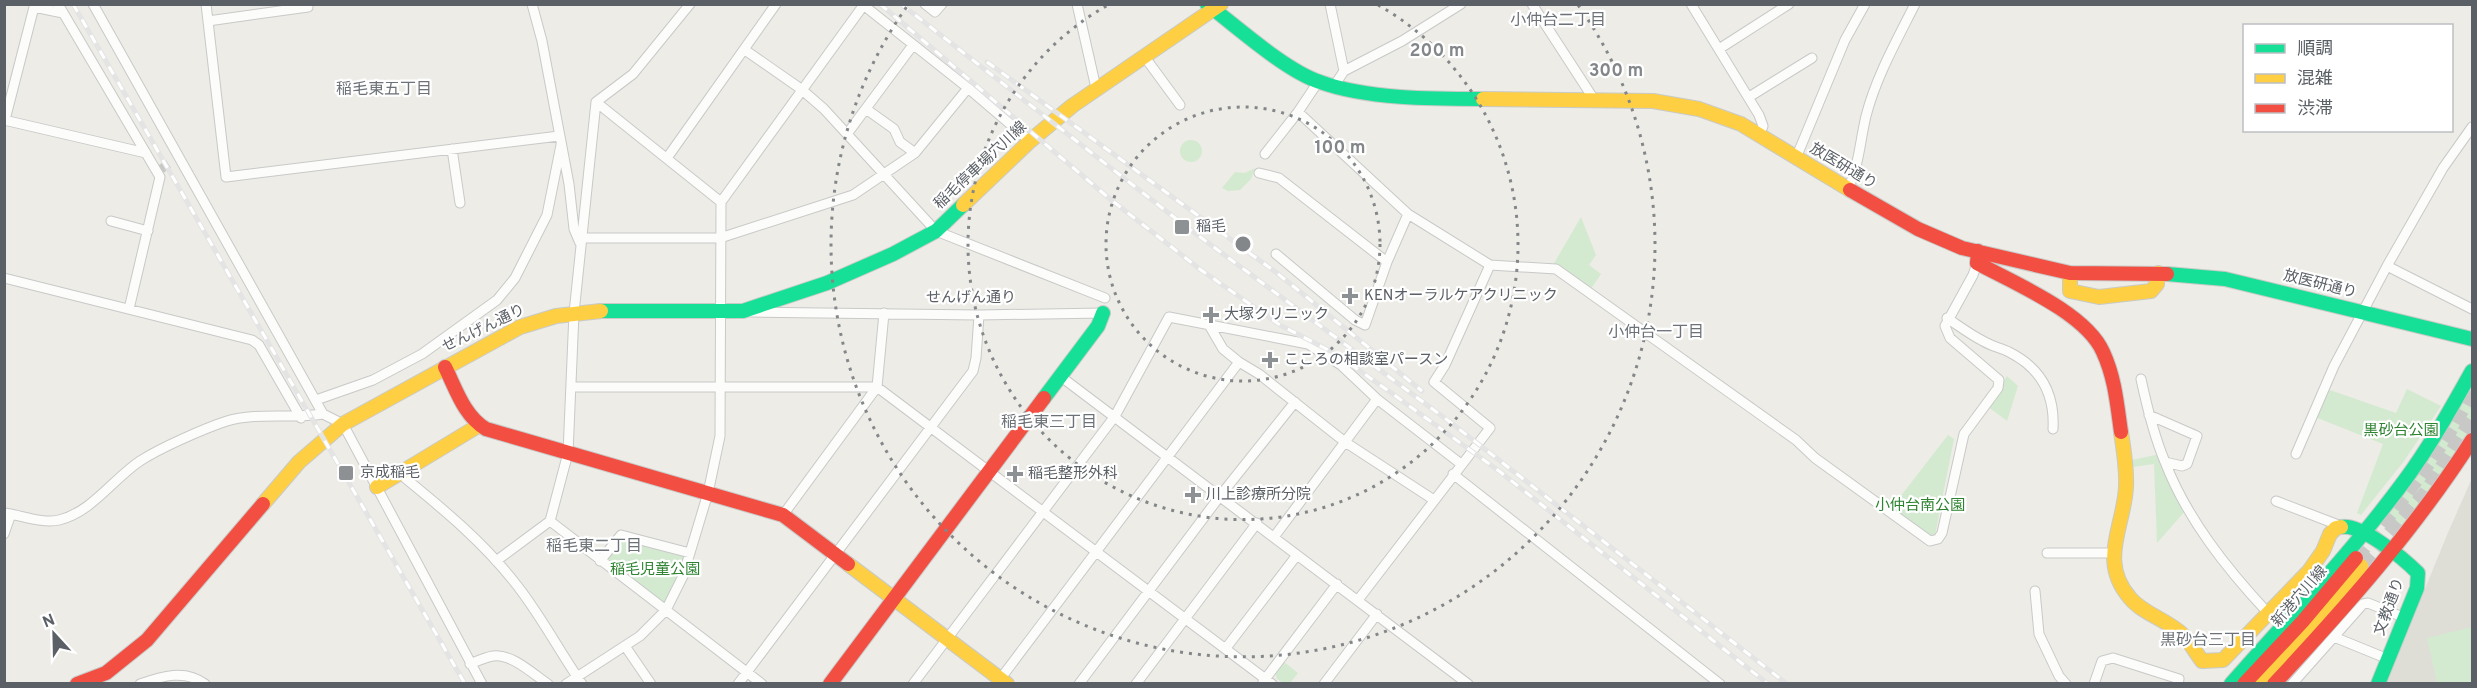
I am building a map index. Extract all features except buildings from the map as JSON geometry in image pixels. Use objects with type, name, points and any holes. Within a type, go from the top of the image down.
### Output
[{"type":"street","points":[[93,4],[176,160],[323,414]]},
{"type":"street","points":[[206,4],[226,177],[452,149],[560,140]]},
{"type":"street","points":[[208,21],[308,7],[308,4]]},
{"type":"street","points":[[532,4],[542,41],[569,184],[574,229],[580,241]]},
{"type":"street","points":[[496,561],[550,522],[568,453],[574,313],[596,102],[633,74],[690,4]]},
{"type":"street","points":[[667,158],[776,4]]},
{"type":"street","points":[[925,4],[935,12],[942,4]]},
{"type":"street","points":[[1077,4],[1096,88]]},
{"type":"street","points":[[1330,4],[1344,71]]},
{"type":"street","points":[[1334,86],[1344,71],[1402,41],[1461,4]]},
{"type":"street","points":[[1532,4],[1595,100]]},
{"type":"street","points":[[1691,4],[1762,121],[1760,134]]},
{"type":"street","points":[[1719,49],[1789,4]]},
{"type":"street","points":[[1796,158],[1845,40],[1865,4]]},
{"type":"street","points":[[1848,189],[1855,174],[1866,114],[1890,54],[1915,4]]},
{"type":"street","points":[[566,684],[580,680],[640,636],[666,610],[683,576],[708,493],[720,436],[721,202],[862,5],[968,88],[1030,141]]},
{"type":"street","name":"稲毛停車場穴川線","points":[[743,311],[827,283],[893,254],[936,231],[1030,141],[1096,88],[1214,6]]},
{"type":"street","name":"放医研通り","points":[[1214,6],[1279,59],[1318,82],[1354,91],[1439,99],[1653,101],[1721,116],[1760,134],[1796,158],[1918,229],[1978,257],[2070,273],[2158,273],[2225,279],[2472,339]]},
{"type":"street","points":[[129,309],[160,170],[146,153],[61,9],[34,7],[5,120],[146,153]]},
{"type":"street","points":[[847,134],[913,45]]},
{"type":"street","points":[[745,50],[801,89],[824,109],[936,231],[1105,298]]},
{"type":"street","points":[[1144,56],[1180,105]]},
{"type":"street","points":[[1749,97],[1812,58]]},
{"type":"street","points":[[1264,154],[1298,112],[1318,82]]},
{"type":"street","points":[[580,241],[720,238],[853,195],[915,153],[968,88]]},
{"type":"street","points":[[596,102],[721,202]]},
{"type":"street","points":[[866,109],[894,129],[900,142],[915,153]]},
{"type":"street","points":[[1298,112],[1408,214],[1490,265],[1556,269],[1720,385],[1834,472],[1930,541],[1938,539],[1942,533],[1964,434],[1998,388],[1999,380],[1950,338],[1945,326],[1947,318],[1973,275],[1978,257],[2071,314],[2102,349],[2114,381],[2127,477],[2116,525],[2115,573],[2120,585],[2131,600],[2182,634],[2202,661],[2223,660],[2309,571],[2323,551],[2330,534],[2341,526]]},
{"type":"street","points":[[2296,454],[2334,366],[2387,266],[2443,168],[2472,127]]},
{"type":"street","points":[[316,400],[373,380],[422,354],[497,300],[515,278],[547,215],[560,140]]},
{"type":"street","points":[[452,149],[460,203]]},
{"type":"street","points":[[1259,173],[1279,178],[1387,262]]},
{"type":"street","points":[[1276,254],[1355,320],[1365,325],[1387,262],[1408,214]]},
{"type":"street","points":[[111,221],[148,231]]},
{"type":"street","points":[[1358,600],[1490,428],[1434,382],[1445,365],[1490,265]]},
{"type":"street","points":[[2387,266],[2472,309]]},
{"type":"street","points":[[2070,273],[2070,291],[2078,295],[2096,297],[2151,291],[2157,284],[2158,273]]},
{"type":"street","points":[[4,278],[252,340],[259,345],[301,417]]},
{"type":"street","name":"せんげん通り","points":[[83,683],[124,662],[147,640],[299,462],[343,424],[520,327],[574,313],[743,311],[979,315],[1103,313]]},
{"type":"street","points":[[830,684],[1098,326],[1103,313]]},
{"type":"street","points":[[783,515],[877,387],[884,314]]},
{"type":"street","points":[[738,684],[973,371],[979,315]]},
{"type":"street","points":[[913,684],[1115,416],[1168,317],[1308,344],[1341,364],[1377,399],[1461,464]]},
{"type":"street","points":[[1947,318],[1984,342],[2010,352],[2030,365],[2046,387],[2054,410],[2053,429]]},
{"type":"street","points":[[1209,325],[1223,349],[1239,362],[1259,374],[1345,442],[1434,500]]},
{"type":"street","points":[[445,367],[478,426],[783,515],[894,597],[1001,682],[1096,551],[1239,362]]},
{"type":"street","points":[[2231,684],[2405,480],[2449,416],[2472,371]]},
{"type":"street","points":[[1060,376],[1468,684]]},
{"type":"street","points":[[2141,379],[2149,415],[2165,462],[2187,509],[2241,584],[2268,613]]},
{"type":"street","points":[[572,387],[877,387],[1226,648],[1266,682],[1336,584]]},
{"type":"street","points":[[1274,537],[1377,399]]},
{"type":"street","points":[[1079,684],[1220,496],[1295,402]]},
{"type":"street","points":[[4,534],[8,514],[45,520],[58,520],[74,514],[106,492],[138,462],[155,452],[228,421],[256,417],[301,417],[323,414],[343,424],[482,684]]},
{"type":"street","points":[[2149,415],[2197,436],[2187,464],[2182,466],[2165,462]]},
{"type":"street","points":[[377,487],[478,426]]},
{"type":"street","points":[[2274,684],[2393,551],[2440,489],[2472,440]]},
{"type":"street","points":[[400,474],[464,527],[496,561],[520,589],[580,680]]},
{"type":"street","points":[[1453,474],[1720,684]]},
{"type":"street","points":[[2276,501],[2341,526]]},
{"type":"street","points":[[550,522],[762,684]]},
{"type":"street","points":[[1136,684],[1257,523]]},
{"type":"street","name":"文教通り","points":[[2341,526],[2347,526],[2362,533],[2393,551],[2409,562],[2418,573],[2417,588],[2378,684]]},
{"type":"street","points":[[600,561],[621,535],[690,554]]},
{"type":"street","points":[[2047,553],[2114,553]]},
{"type":"street","points":[[1226,648],[1297,555]]},
{"type":"street","name":"新港穴川線","points":[[2244,684],[2359,561],[2313,625],[2260,684]]},
{"type":"street","points":[[2035,591],[2038,634],[2059,676],[2066,684]]},
{"type":"street","points":[[2292,684],[2363,604],[2368,603],[2405,618]]},
{"type":"street","points":[[1324,684],[1377,614]]},
{"type":"street","points":[[2334,637],[2388,659]]},
{"type":"street","points":[[625,646],[651,684]]},
{"type":"street","points":[[470,664],[492,656],[501,656],[510,659],[548,684]]},
{"type":"street","points":[[2094,684],[2102,661],[2113,658],[2179,679],[2178,684]]},
{"type":"street","points":[[140,684],[158,677],[178,674],[194,677],[205,684]]},
{"type":"shaded area","points":[[2472,478],[2472,683],[2386,684],[2447,535]]},
{"type":"green space","points":[[1191,140],[1199,143],[1202,151],[1199,159],[1191,162],[1183,159],[1180,151],[1183,143]]},
{"type":"green space","points":[[1255,168],[1251,179],[1240,190],[1228,191],[1222,188],[1235,172],[1245,173]]},
{"type":"green space","points":[[1581,217],[1596,255],[1589,265],[1601,274],[1590,290],[1553,265]]},
{"type":"green space","points":[[2007,376],[2018,386],[2007,421],[1987,406]]},
{"type":"green space","points":[[2472,385],[2472,430],[2453,463],[2400,531],[2379,519],[2460,407]]},
{"type":"green space","name":"黒砂台公園","points":[[2327,389],[2396,413],[2407,389],[2441,406],[2404,461],[2361,515],[2357,513],[2383,444],[2315,417]]},
{"type":"green space","name":"小仲台南公園","points":[[1948,435],[1954,439],[1935,535],[1927,537],[1890,510]]},
{"type":"green space","points":[[2160,454],[2186,510],[2157,543],[2154,464],[2133,467],[2132,460]]},
{"type":"green space","name":"稲毛児童公園","points":[[623,539],[683,554],[685,559],[668,600],[662,604],[609,564],[608,559]]},
{"type":"green space","points":[[2472,627],[2472,683],[2437,683],[2427,638]]},
{"type":"green space","points":[[1283,661],[1298,673],[1290,683],[1283,683],[1277,679],[1275,671]]},
{"type":"tunnel","points":[[161,169],[172,162]]},
{"type":"tunnel","points":[[2356,558],[2433,457],[2472,392]]},
{"type":"tunnel","points":[[2362,565],[2426,492],[2472,419]]},
{"type":"railway","points":[[73,4],[465,684]]},
{"type":"railway","points":[[880,4],[1110,199],[1201,270],[1280,325],[1336,354],[1499,471],[1768,684]]},
{"type":"railway","points":[[901,4],[1184,225],[1450,422],[1787,684]]},
{"type":"railway","points":[[987,62],[1277,273],[1422,391]]},
{"type":"traffic: fast","points":[[1207,4],[1277,59],[1320,82],[1338,88],[1379,95],[1483,99]]},
{"type":"traffic: fast","points":[[601,311],[743,311],[827,283],[893,254],[936,231],[963,205]]},
{"type":"traffic: fast","points":[[2167,274],[2225,279],[2472,339]]},
{"type":"traffic: fast","points":[[1044,398],[1098,326],[1103,313]]},
{"type":"traffic: fast","points":[[2231,684],[2385,507],[2423,453],[2472,371]]},
{"type":"traffic: fast","points":[[2341,527],[2349,527],[2370,536],[2393,551],[2418,573],[2417,588],[2378,684]]},
{"type":"traffic: slow","points":[[963,205],[1030,141],[1072,106],[1221,4]]},
{"type":"traffic: slow","points":[[1483,99],[1653,101],[1699,109],[1741,124],[1850,190]]},
{"type":"traffic: slow","points":[[2070,273],[2070,291],[2099,297],[2151,291],[2157,284],[2158,273]]},
{"type":"traffic: slow","points":[[263,504],[299,462],[343,424],[520,327],[556,316],[601,311]]},
{"type":"traffic: slow","points":[[377,487],[478,426]]},
{"type":"traffic: slow","points":[[2121,432],[2126,467],[2126,487],[2115,544],[2116,571],[2121,584],[2135,604],[2183,635],[2202,661],[2223,660],[2309,571],[2323,551],[2330,534],[2336,528],[2341,527]]},
{"type":"traffic: slow","points":[[848,564],[1007,684]]},
{"type":"traffic: slow","points":[[2260,684],[2313,625],[2361,566]]},
{"type":"traffic: jam","points":[[1850,190],[1918,229],[1962,248],[2070,273],[2167,274]]},
{"type":"traffic: jam","points":[[1978,251],[1977,263],[2048,300],[2081,324],[2094,338],[2103,352],[2110,372],[2121,432]]},
{"type":"traffic: jam","points":[[445,367],[466,409],[478,424],[486,429],[783,515],[848,564]]},
{"type":"traffic: jam","points":[[830,684],[1044,398]]},
{"type":"traffic: jam","points":[[2274,684],[2379,566],[2427,505],[2472,440]]},
{"type":"traffic: jam","points":[[77,684],[106,673],[147,640],[263,504]]},
{"type":"traffic: jam","points":[[2244,684],[2303,621],[2356,558]]},
{"type":"place","name":"稲毛","points":[[1182,227]]},
{"type":"place","name":"KENオーラルケアクリニック","points":[[1350,296]]},
{"type":"place","name":"大塚クリニック","points":[[1211,315]]},
{"type":"place","name":"こころの相談室パースン","points":[[1270,360]]},
{"type":"place","name":"京成稲毛","points":[[346,473]]},
{"type":"place","name":"稲毛整形外科","points":[[1015,474]]},
{"type":"place","name":"川上診療所分院","points":[[1193,495]]},
{"type":"district","name":"小仲台二丁目","points":[[1558,21]]},
{"type":"district","name":"稲毛東五丁目","points":[[384,90]]},
{"type":"district","name":"小仲台一丁目","points":[[1656,333]]},
{"type":"district","name":"稲毛東三丁目","points":[[1049,423]]},
{"type":"district","name":"稲毛東二丁目","points":[[594,547]]},
{"type":"district","name":"黒砂台三丁目","points":[[2208,641]]}]
